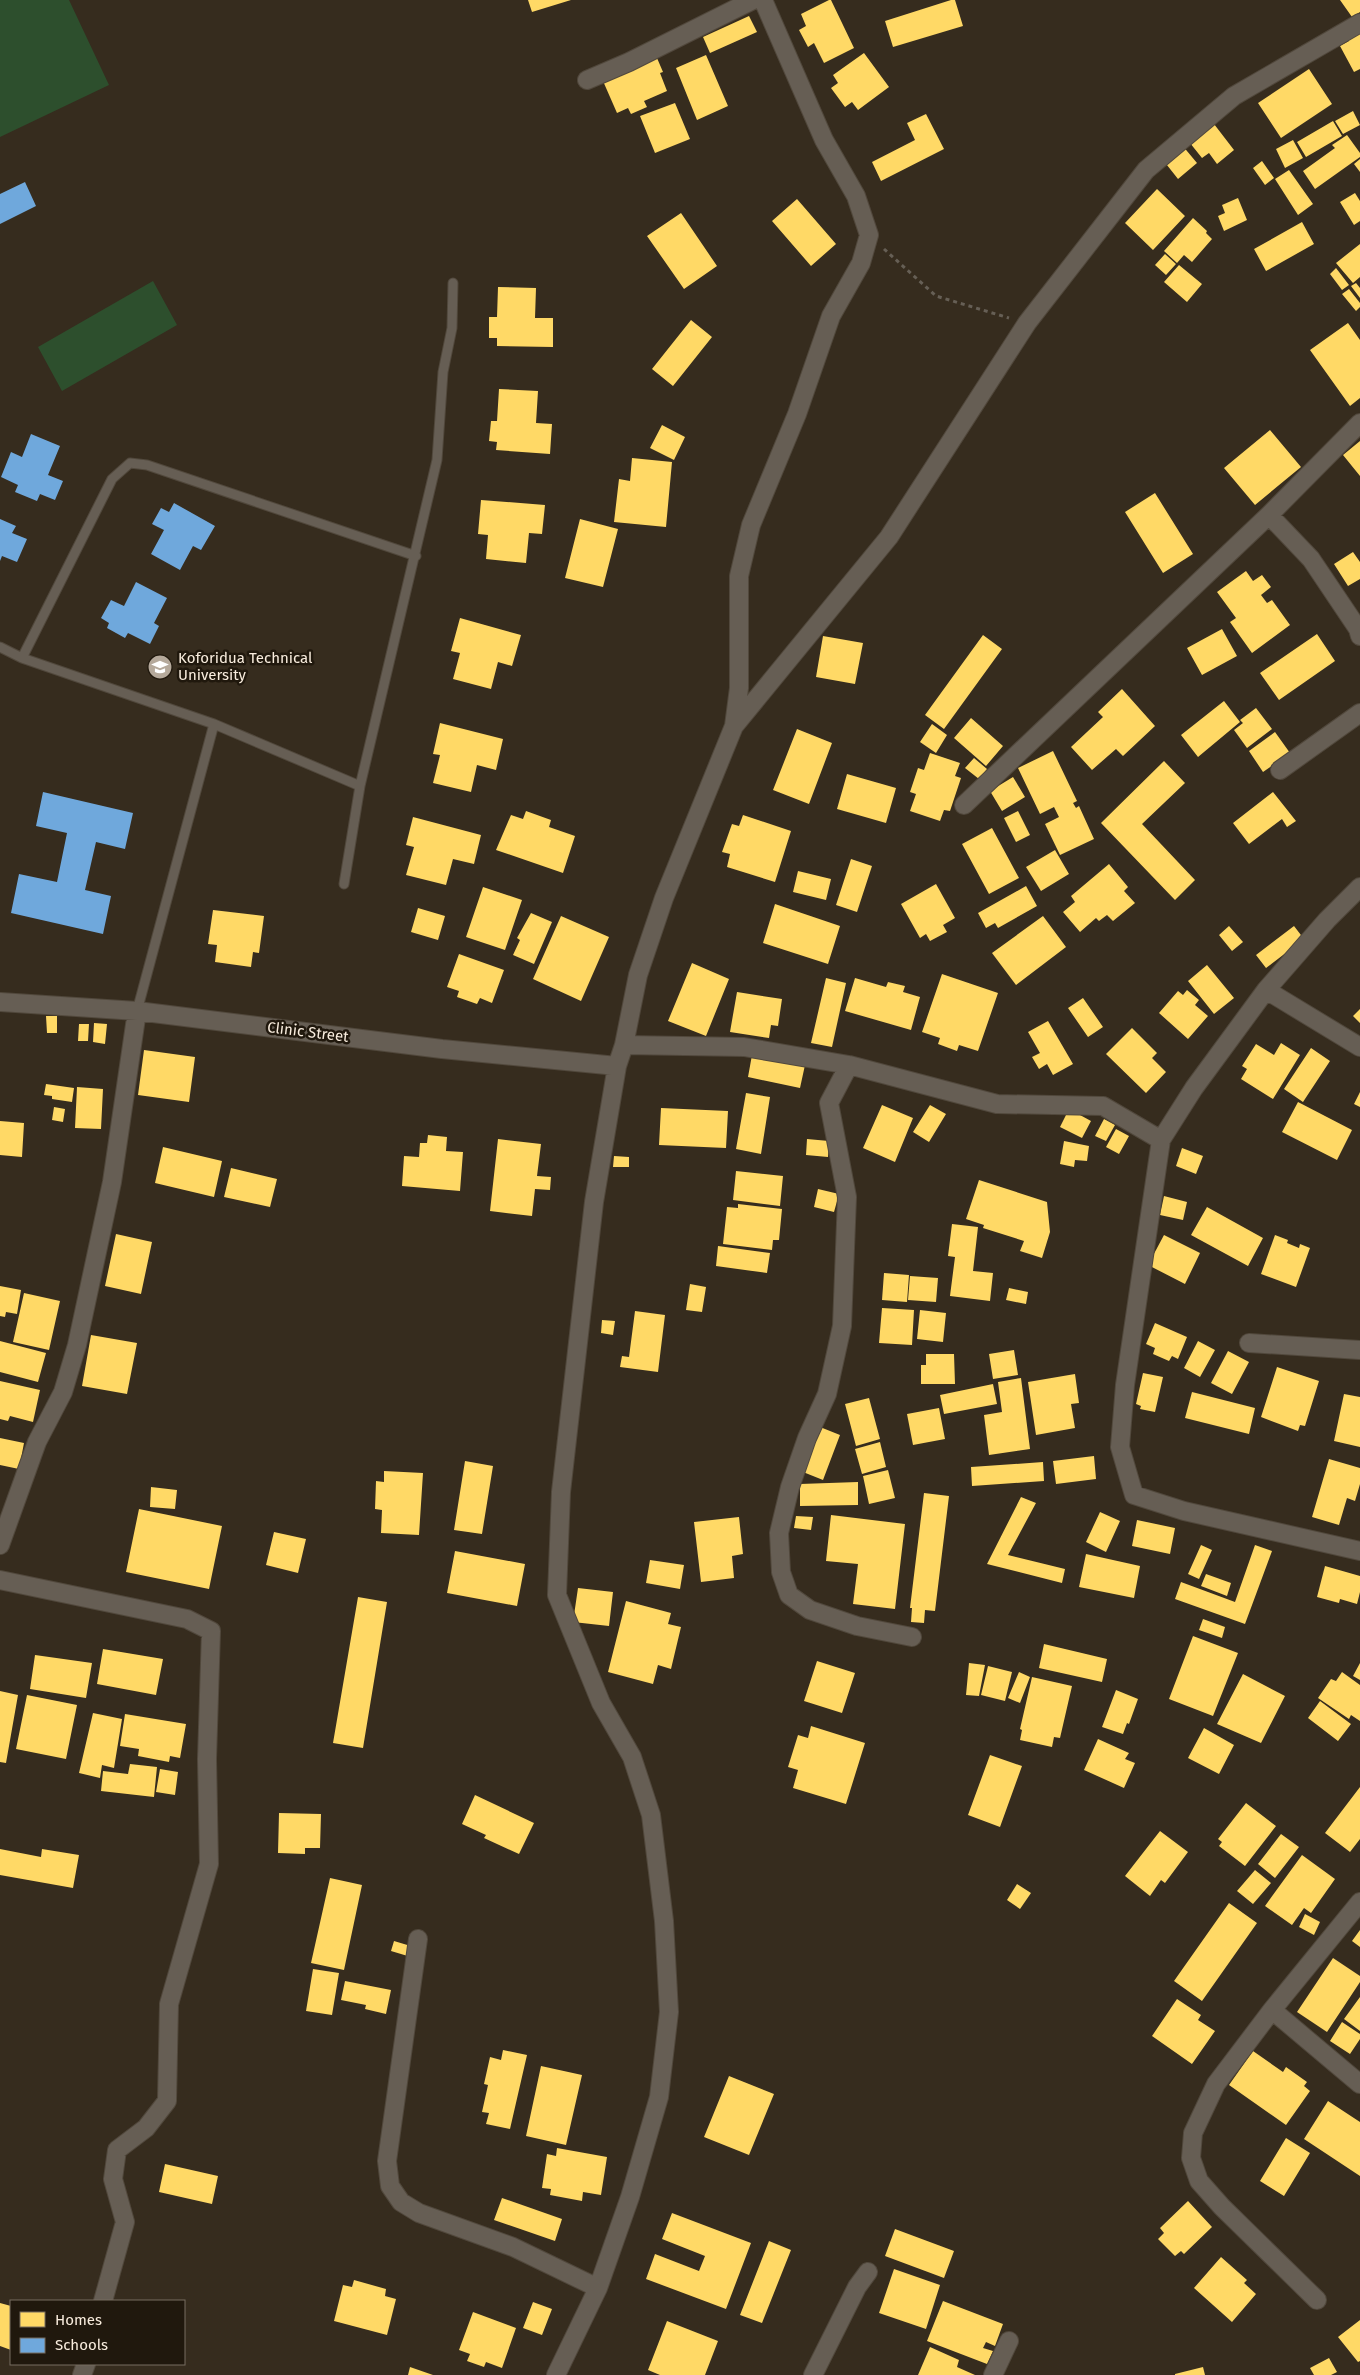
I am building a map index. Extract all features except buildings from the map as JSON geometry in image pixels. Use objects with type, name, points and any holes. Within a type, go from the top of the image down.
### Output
[{"type":"street","points":[[588,80],[646,54],[753,0]]},
{"type":"street","points":[[556,2375],[598,2288],[630,2197],[659,2097],[669,2012],[664,1921],[651,1815],[632,1757],[601,1702],[557,1595],[561,1492],[594,1202],[617,1066],[624,1045],[638,975],[664,898],[734,726],[739,688],[739,576],[751,525],[797,414],[831,316],[861,264],[869,235],[856,196],[824,140],[762,0]]},
{"type":"street","points":[[734,726],[890,536],[1027,323],[1146,170],[1234,96],[1360,24]]},
{"type":"street","points":[[964,804],[1269,516],[1360,423]]},
{"type":"street","points":[[1269,516],[1311,559],[1358,629],[1360,636]]},
{"type":"street","points":[[1280,770],[1360,713]]},
{"type":"street","points":[[1360,887],[1327,920],[1266,990],[1194,1088],[1162,1140],[1125,1385],[1120,1447],[1134,1495],[1184,1511],[1360,1551]]},
{"type":"street","points":[[1266,990],[1360,1047]]},
{"type":"street","name":"Clinic Street","points":[[0,1002],[137,1011],[442,1048],[617,1066]]},
{"type":"street","points":[[0,1545],[37,1442],[63,1392],[76,1346],[112,1182],[137,1011]]},
{"type":"street","points":[[624,1045],[744,1048],[849,1065],[997,1104],[1103,1106],[1162,1140]]},
{"type":"street","points":[[849,1065],[829,1103],[847,1196],[842,1326],[827,1394],[807,1438],[790,1487],[779,1533],[781,1572],[789,1595],[810,1610],[857,1626],[912,1637]]},
{"type":"street","points":[[1249,1343],[1360,1350]]},
{"type":"street","points":[[0,1580],[187,1620],[211,1631],[207,1759],[209,1864],[169,2004],[167,2101],[146,2128],[117,2150],[113,2179],[125,2222],[103,2300]]},
{"type":"street","points":[[1317,2300],[1199,2182],[1191,2158],[1193,2133],[1216,2084],[1272,2010],[1360,1902]]},
{"type":"street","points":[[418,1939],[387,2160],[390,2186],[401,2202],[419,2213],[513,2247],[598,2288]]},
{"type":"street","points":[[1272,2010],[1360,2084]]},
{"type":"street","points":[[813,2375],[857,2287],[868,2272]]},
{"type":"street","points":[[993,2375],[1009,2342]]},
{"type":"lane","points":[[344,884],[360,786],[416,556],[437,460],[443,372],[452,328],[453,283]]},
{"type":"lane","points":[[22,658],[112,480],[130,463],[147,465],[416,556]]},
{"type":"lane","points":[[0,647],[22,658],[214,724],[360,786]]},
{"type":"lane","points":[[137,1011],[214,724]]},
{"type":"path","points":[[869,235],[936,296],[1027,323]]},
{"type":"green space","points":[[0,0],[69,0],[109,85],[0,137]]},
{"type":"green space","points":[[153,281],[177,325],[62,391],[38,347]]},
{"type":"place","name":"Koforidua Technical University","points":[[160,667]]}]
